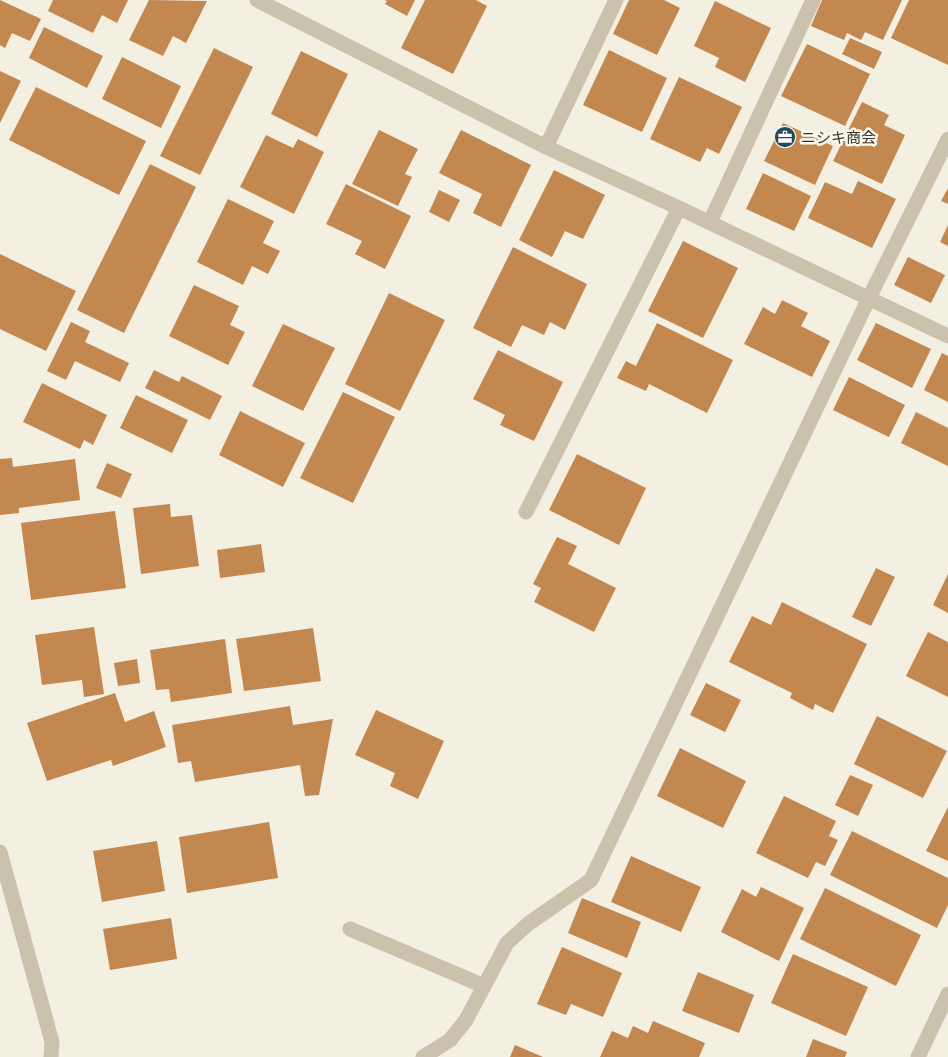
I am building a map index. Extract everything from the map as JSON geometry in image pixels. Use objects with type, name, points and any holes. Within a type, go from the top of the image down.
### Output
[{"type":"street","points":[[256,0],[546,148],[710,222],[948,336]]},
{"type":"street","points":[[546,148],[616,0]]},
{"type":"street","points":[[710,222],[813,0]]},
{"type":"street","points":[[423,1057],[450,1040],[466,1020],[507,943],[528,924],[591,880],[869,298],[948,139]]},
{"type":"street","points":[[526,512],[679,208]]},
{"type":"street","points":[[0,852],[52,1042],[51,1057]]},
{"type":"street","points":[[350,929],[484,986]]},
{"type":"street","points":[[918,1057],[948,994]]},
{"type":"building","points":[[0,0],[41,19],[30,41],[12,33],[5,48],[0,45]]},
{"type":"building","points":[[53,0],[128,0],[117,23],[102,15],[93,33],[48,11]]},
{"type":"building","points":[[149,0],[207,1],[186,43],[173,36],[163,56],[129,40]]},
{"type":"building","points":[[384,0],[415,0],[407,16],[385,4],[387,1]]},
{"type":"building","points":[[425,0],[476,0],[487,6],[453,74],[401,48]]},
{"type":"building","points":[[629,0],[664,0],[680,8],[657,55],[613,34]]},
{"type":"building","points":[[822,0],[902,0],[883,40],[865,32],[861,40],[847,33],[844,40],[811,26]]},
{"type":"building","points":[[909,0],[948,0],[948,65],[891,38]]},
{"type":"building","points":[[715,1],[771,28],[745,82],[715,67],[719,58],[694,46]]},
{"type":"building","points":[[44,27],[103,56],[87,88],[29,58]]},
{"type":"building","points":[[850,38],[882,52],[874,69],[842,54]]},
{"type":"building","points":[[807,44],[870,74],[845,126],[781,96]]},
{"type":"building","points":[[214,48],[253,67],[200,175],[160,156]]},
{"type":"building","points":[[609,50],[667,78],[642,132],[583,105]]},
{"type":"building","points":[[301,51],[348,74],[317,137],[271,114]]},
{"type":"building","points":[[122,57],[181,86],[161,128],[102,99]]},
{"type":"building","points":[[0,71],[21,81],[0,123]]},
{"type":"building","points":[[679,77],[742,107],[719,154],[707,148],[700,162],[650,139]]},
{"type":"building","points":[[36,87],[146,141],[119,195],[9,140]]},
{"type":"building","points":[[862,102],[889,115],[884,125],[905,135],[882,184],[833,161]]},
{"type":"building","points":[[783,123],[833,146],[815,185],[764,161]]},
{"type":"building","points":[[379,130],[418,149],[405,174],[412,177],[398,206],[352,184]]},
{"type":"building","points":[[461,130],[531,165],[501,227],[473,213],[482,194],[439,173]]},
{"type":"building","points":[[266,135],[293,148],[298,139],[324,152],[294,214],[240,187]]},
{"type":"building","points":[[150,164],[196,187],[124,333],[77,310]]},
{"type":"building","points":[[554,170],[605,195],[583,239],[565,231],[552,257],[519,240]]},
{"type":"building","points":[[763,173],[811,196],[794,231],[746,209]]},
{"type":"building","points":[[858,181],[896,199],[872,248],[808,218],[825,182],[852,194]]},
{"type":"building","points":[[346,184],[411,216],[385,269],[355,254],[362,241],[326,224]]},
{"type":"building","points":[[948,188],[948,204],[941,201]]},
{"type":"building","points":[[439,190],[460,200],[449,222],[429,212]]},
{"type":"building","points":[[228,199],[274,221],[263,243],[280,251],[268,274],[252,266],[243,285],[197,262]]},
{"type":"building","points":[[948,225],[948,246],[940,242]]},
{"type":"building","points":[[683,241],[738,268],[703,338],[648,311]]},
{"type":"building","points":[[513,247],[587,284],[565,330],[550,322],[544,335],[522,325],[511,347],[473,328]]},
{"type":"building","points":[[0,254],[76,291],[46,351],[0,329]]},
{"type":"building","points":[[908,257],[945,275],[931,303],[894,285]]},
{"type":"building","points":[[194,285],[239,306],[230,325],[245,332],[228,365],[169,336]]},
{"type":"building","points":[[389,293],[445,320],[400,411],[345,384]]},
{"type":"building","points":[[782,300],[808,313],[801,326],[830,341],[812,377],[744,344],[763,307],[775,314]]},
{"type":"building","points":[[71,322],[90,331],[85,342],[129,363],[120,382],[75,361],[66,380],[47,371]]},
{"type":"building","points":[[657,323],[733,360],[707,413],[649,384],[646,391],[617,378],[626,361],[636,366]]},
{"type":"building","points":[[876,323],[931,349],[912,388],[857,360]]},
{"type":"building","points":[[283,324],[335,348],[303,411],[252,386]]},
{"type":"building","points":[[498,350],[563,382],[534,441],[500,425],[505,415],[473,399]]},
{"type":"building","points":[[942,353],[948,356],[948,402],[924,390]]},
{"type":"building","points":[[154,370],[179,382],[182,376],[222,396],[210,420],[145,388]]},
{"type":"building","points":[[849,377],[905,405],[889,437],[833,410]]},
{"type":"building","points":[[42,383],[107,415],[93,445],[84,440],[80,449],[23,422]]},
{"type":"building","points":[[343,392],[395,417],[353,503],[300,478]]},
{"type":"building","points":[[136,395],[188,420],[172,453],[120,428]]},
{"type":"building","points":[[240,411],[305,443],[283,487],[219,455]]},
{"type":"building","points":[[916,412],[948,428],[948,466],[901,443]]},
{"type":"building","points":[[577,454],[646,488],[619,545],[549,510]]},
{"type":"building","points":[[12,458],[13,467],[75,459],[80,500],[19,508],[19,513],[0,515],[0,459]]},
{"type":"building","points":[[107,463],[132,474],[121,498],[96,488]]},
{"type":"building","points":[[170,504],[171,517],[192,515],[199,566],[141,574],[133,508]]},
{"type":"building","points":[[115,511],[126,588],[31,600],[21,523]]},
{"type":"building","points":[[557,537],[577,546],[568,564],[616,588],[594,632],[534,602],[541,588],[533,584]]},
{"type":"building","points":[[261,544],[265,572],[220,578],[217,550]]},
{"type":"building","points":[[876,568],[895,577],[871,626],[852,617]]},
{"type":"building","points":[[948,574],[948,613],[933,605]]},
{"type":"building","points":[[782,602],[867,644],[833,713],[815,704],[813,710],[790,698],[792,693],[729,662],[752,616],[771,625]]},
{"type":"building","points":[[94,627],[104,694],[84,697],[82,680],[42,685],[35,635]]},
{"type":"building","points":[[313,628],[321,681],[244,691],[236,639]]},
{"type":"building","points":[[928,632],[948,642],[948,697],[906,676]]},
{"type":"building","points":[[225,639],[232,693],[171,702],[169,689],[156,690],[150,650]]},
{"type":"building","points":[[137,659],[140,683],[118,686],[114,663]]},
{"type":"building","points":[[706,683],[741,700],[725,732],[690,715]]},
{"type":"building","points":[[115,693],[125,722],[154,711],[166,747],[113,766],[111,760],[47,781],[27,723]]},
{"type":"building","points":[[290,706],[293,725],[333,719],[319,795],[305,796],[300,765],[195,782],[191,761],[178,763],[172,725]]},
{"type":"building","points":[[376,710],[444,741],[418,799],[390,786],[395,773],[355,755]]},
{"type":"building","points":[[877,716],[947,751],[923,798],[854,764]]},
{"type":"building","points":[[680,748],[746,781],[723,828],[657,796]]},
{"type":"building","points":[[850,775],[873,785],[858,816],[835,805]]},
{"type":"building","points":[[784,796],[836,821],[829,836],[838,840],[825,866],[816,862],[808,878],[756,853]]},
{"type":"building","points":[[948,807],[948,861],[926,851]]},
{"type":"building","points":[[269,822],[278,878],[187,893],[179,837]]},
{"type":"building","points":[[852,831],[948,878],[948,905],[937,928],[830,875]]},
{"type":"building","points":[[157,841],[165,891],[102,902],[93,851]]},
{"type":"building","points":[[631,856],[701,887],[681,932],[611,902]]},
{"type":"building","points":[[761,887],[804,908],[779,961],[721,932],[742,889],[756,897]]},
{"type":"building","points":[[825,888],[921,935],[896,986],[800,939]]},
{"type":"building","points":[[582,898],[641,922],[627,958],[568,933]]},
{"type":"building","points":[[171,918],[177,959],[110,970],[103,929]]},
{"type":"building","points":[[562,947],[622,973],[603,1017],[571,1004],[566,1015],[537,1004]]},
{"type":"building","points":[[793,954],[868,987],[846,1036],[771,1003]]},
{"type":"building","points":[[698,972],[754,995],[739,1033],[682,1011]]},
{"type":"building","points":[[653,1021],[705,1043],[699,1057],[600,1057],[612,1031],[628,1038],[633,1026],[648,1033]]},
{"type":"building","points":[[813,1039],[847,1052],[845,1057],[806,1057]]},
{"type":"building","points":[[515,1045],[543,1057],[510,1057]]},
{"type":"place","name":"ニシキ商会","points":[[785,137]]}]
